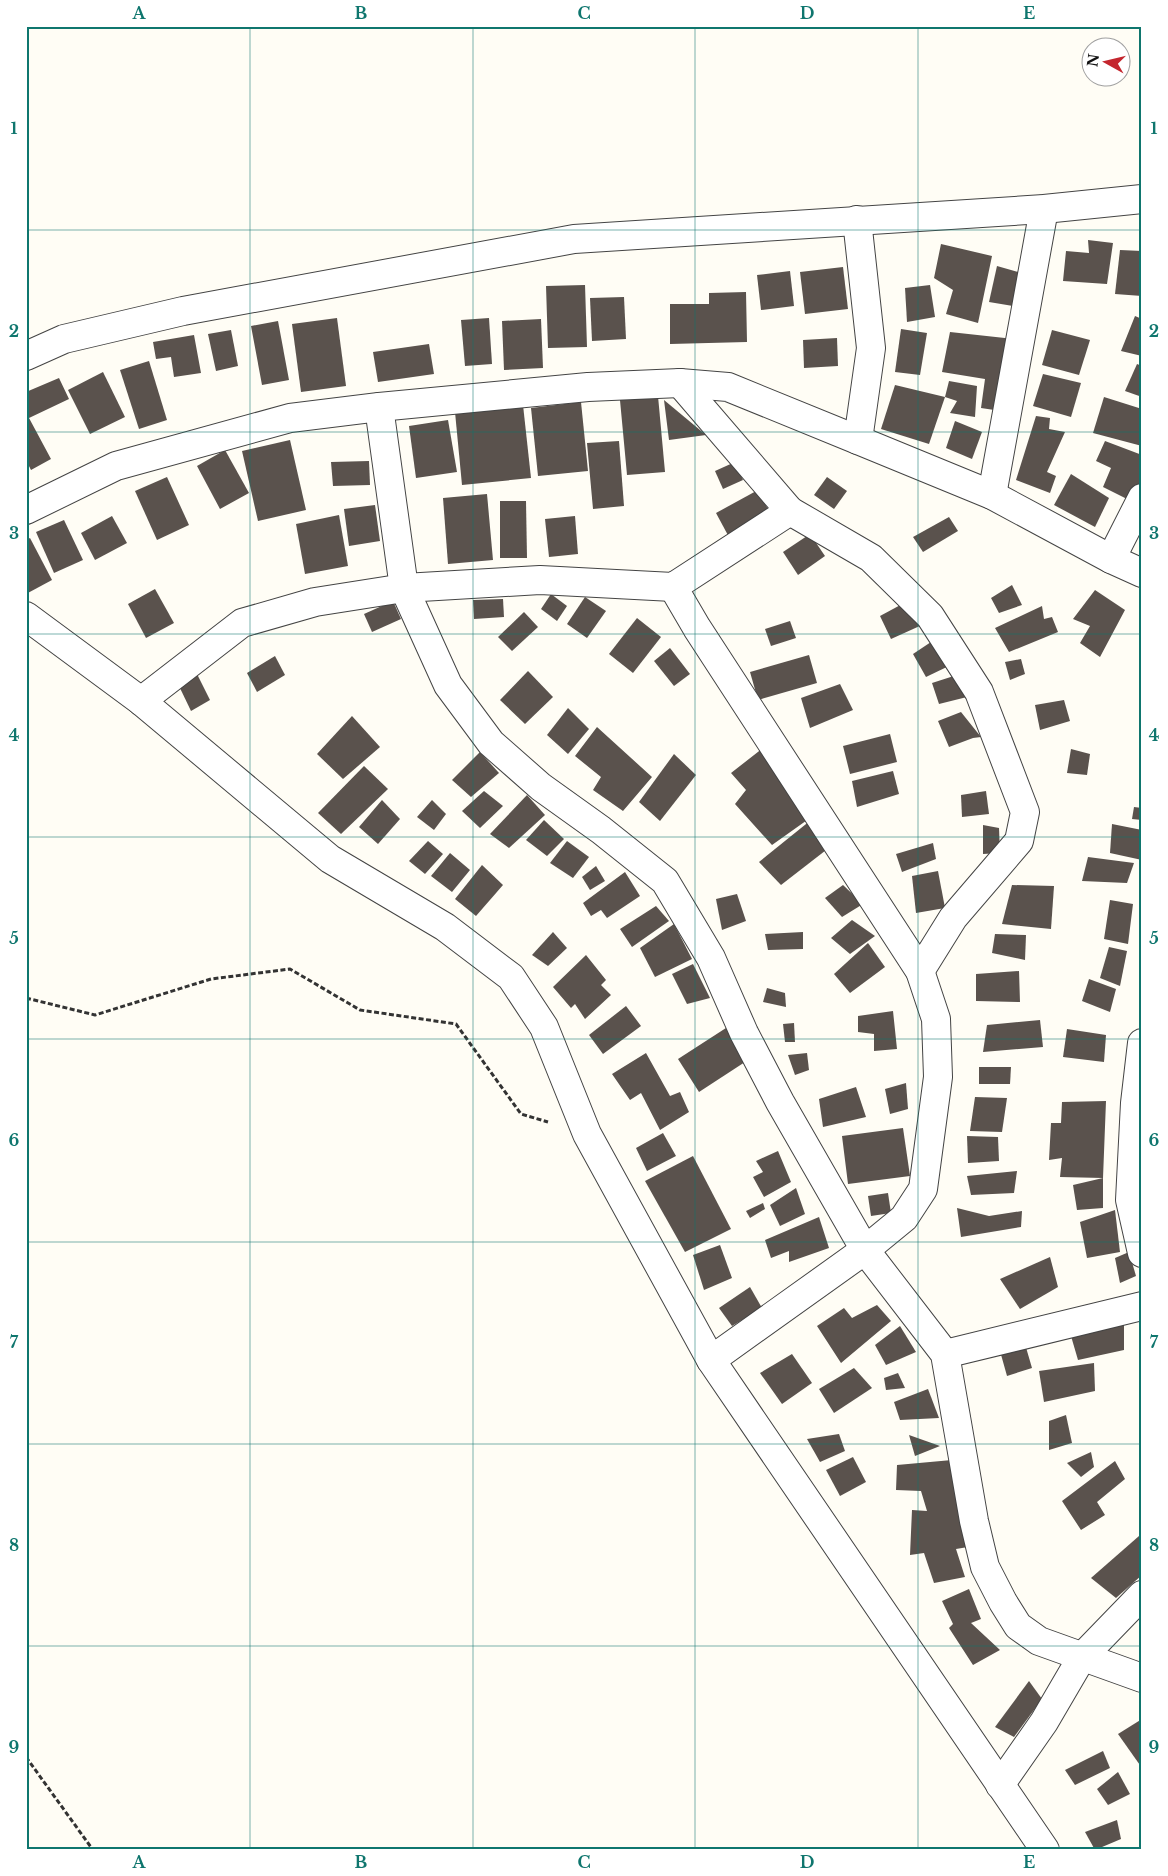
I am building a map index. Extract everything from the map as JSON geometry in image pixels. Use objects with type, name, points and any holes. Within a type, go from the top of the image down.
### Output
[{"type":"street","points":[[26,356],[64,339],[183,311],[574,239],[1044,209],[1142,199]]},
{"type":"street","points":[[992,495],[1044,209]]},
{"type":"street","points":[[857,220],[871,348],[858,440]]},
{"type":"street","points":[[680,383],[790,511],[872,558],[930,616],[979,692],[1025,812],[1019,842],[953,918],[920,970]]},
{"type":"street","points":[[26,510],[116,466],[290,418],[379,407],[588,387],[680,383],[728,387],[992,495],[1142,573]]},
{"type":"street","points":[[379,407],[404,588],[448,685],[491,743],[541,787],[601,830],[665,881],[711,958],[744,1033],[780,1102],[865,1250],[945,1354],[974,1521],[984,1567],[1018,1626],[1039,1641],[1142,1678]]},
{"type":"street","points":[[1111,558],[1142,498]]},
{"type":"street","points":[[141,701],[242,623],[315,602],[404,588],[540,580],[673,587],[790,511]]},
{"type":"street","points":[[673,587],[920,970],[936,1019],[938,1077],[923,1189],[904,1218],[865,1250],[711,1360]]},
{"type":"street","points":[[26,616],[141,701],[330,859],[445,927],[511,977],[544,1027],[587,1134],[711,1360],[1045,1850]]},
{"type":"street","points":[[1142,1043],[1130,1200],[1142,1253]]},
{"type":"street","points":[[945,1354],[1142,1306]]},
{"type":"street","points":[[1000,1785],[1044,1722],[1082,1657],[1142,1595]]},
{"type":"path","points":[[26,998],[95,1015],[211,979],[290,969],[360,1010],[456,1024],[521,1114],[587,1134]]},
{"type":"path","points":[[26,1757],[93,1850]]},
{"type":"building","points":[[1088,240],[1113,243],[1107,284],[1063,281],[1066,251],[1089,253]]},
{"type":"building","points":[[941,244],[992,256],[978,323],[946,314],[953,290],[934,278]]},
{"type":"building","points":[[1120,250],[1142,251],[1142,296],[1115,294]]},
{"type":"building","points":[[997,266],[1022,273],[1013,306],[989,302]]},
{"type":"building","points":[[843,267],[848,309],[805,314],[800,272]]},
{"type":"building","points":[[790,271],[794,306],[761,310],[757,275]]},
{"type":"building","points":[[585,285],[587,347],[548,348],[546,286]]},
{"type":"building","points":[[930,285],[935,317],[907,322],[905,288]]},
{"type":"building","points":[[746,292],[747,342],[670,344],[670,304],[709,304],[709,293]]},
{"type":"building","points":[[624,297],[626,339],[592,341],[590,298]]},
{"type":"building","points":[[1135,316],[1142,319],[1142,356],[1121,351]]},
{"type":"building","points":[[337,318],[346,386],[301,392],[292,324]]},
{"type":"building","points":[[489,318],[492,364],[465,366],[461,320]]},
{"type":"building","points":[[541,319],[543,368],[504,370],[502,321]]},
{"type":"building","points":[[278,321],[289,380],[262,385],[251,326]]},
{"type":"building","points":[[901,329],[927,333],[920,375],[895,372]]},
{"type":"building","points":[[231,330],[238,366],[216,371],[208,334]]},
{"type":"building","points":[[1052,330],[1090,340],[1079,375],[1042,365]]},
{"type":"building","points":[[950,332],[1014,339],[1001,411],[981,408],[985,379],[942,372]]},
{"type":"building","points":[[194,335],[201,373],[174,377],[171,357],[156,359],[153,342]]},
{"type":"building","points":[[837,338],[838,366],[804,368],[803,340]]},
{"type":"building","points":[[429,344],[434,374],[378,382],[373,352]]},
{"type":"building","points":[[149,361],[167,420],[139,429],[120,370]]},
{"type":"building","points":[[1137,364],[1142,366],[1142,397],[1125,391]]},
{"type":"building","points":[[103,372],[125,417],[90,434],[68,390]]},
{"type":"building","points":[[1043,374],[1081,383],[1071,417],[1033,406]]},
{"type":"building","points":[[59,378],[69,399],[29,418],[51,459],[31,470],[26,460],[26,392]]},
{"type":"building","points":[[949,381],[977,386],[975,417],[950,413],[957,401],[945,397]]},
{"type":"building","points":[[895,385],[945,397],[929,444],[881,429]]},
{"type":"building","points":[[658,396],[665,472],[627,475],[620,400]]},
{"type":"building","points":[[1104,397],[1142,409],[1142,446],[1093,433]]},
{"type":"building","points":[[664,400],[706,435],[669,440]]},
{"type":"building","points":[[581,402],[588,471],[538,476],[531,408]]},
{"type":"building","points":[[523,405],[531,478],[462,485],[455,412]]},
{"type":"building","points":[[1036,416],[1050,418],[1049,429],[1065,432],[1047,472],[1056,476],[1050,493],[1016,480]]},
{"type":"building","points":[[448,420],[457,472],[416,478],[409,426]]},
{"type":"building","points":[[955,421],[982,432],[972,459],[946,448]]},
{"type":"building","points":[[290,440],[306,510],[258,521],[242,451]]},
{"type":"building","points":[[619,441],[624,506],[593,509],[587,443]]},
{"type":"building","points":[[1105,441],[1142,455],[1142,493],[1137,504],[1103,487],[1111,468],[1096,461]]},
{"type":"building","points":[[225,450],[249,493],[220,509],[197,466]]},
{"type":"building","points":[[369,461],[370,485],[333,486],[331,462]]},
{"type":"building","points":[[735,462],[743,480],[723,489],[715,471]]},
{"type":"building","points":[[1071,474],[1109,498],[1095,527],[1054,505]]},
{"type":"building","points":[[167,477],[189,525],[157,540],[135,491]]},
{"type":"building","points":[[827,477],[847,491],[834,509],[814,495]]},
{"type":"building","points":[[758,490],[772,517],[730,539],[716,513]]},
{"type":"building","points":[[487,494],[493,560],[448,564],[443,498]]},
{"type":"building","points":[[500,501],[526,501],[527,558],[500,558]]},
{"type":"building","points":[[375,505],[380,541],[349,546],[344,509]]},
{"type":"building","points":[[339,515],[348,566],[305,574],[296,524]]},
{"type":"building","points":[[112,516],[127,543],[95,560],[81,533]]},
{"type":"building","points":[[575,516],[578,554],[549,557],[545,519]]},
{"type":"building","points":[[949,517],[958,531],[923,552],[913,537]]},
{"type":"building","points":[[64,520],[83,560],[54,573],[36,532]]},
{"type":"building","points":[[810,534],[825,556],[798,575],[783,552]]},
{"type":"building","points":[[30,538],[52,580],[26,594],[26,540]]},
{"type":"building","points":[[1012,585],[1022,605],[999,613],[991,598]]},
{"type":"building","points":[[155,589],[174,623],[146,638],[128,604]]},
{"type":"building","points":[[1095,590],[1125,610],[1100,657],[1080,643],[1090,626],[1073,619]]},
{"type":"building","points":[[551,594],[567,606],[557,621],[541,609]]},
{"type":"building","points":[[585,597],[606,611],[587,638],[567,624]]},
{"type":"building","points":[[503,599],[504,617],[474,619],[473,600]]},
{"type":"building","points":[[393,601],[401,619],[372,632],[364,614]]},
{"type":"building","points":[[906,602],[922,625],[891,639],[880,616]]},
{"type":"building","points":[[1042,606],[1044,619],[1052,617],[1058,632],[1009,652],[995,628]]},
{"type":"building","points":[[524,612],[538,627],[512,651],[498,637]]},
{"type":"building","points":[[637,618],[661,637],[633,673],[609,654]]},
{"type":"building","points":[[790,621],[796,638],[771,646],[765,629]]},
{"type":"building","points":[[937,638],[953,664],[926,677],[913,654]]},
{"type":"building","points":[[670,648],[690,674],[674,686],[654,661]]},
{"type":"building","points":[[809,655],[817,683],[758,700],[750,672]]},
{"type":"building","points":[[275,656],[285,675],[257,692],[247,673]]},
{"type":"building","points":[[1021,659],[1025,674],[1010,680],[1005,662]]},
{"type":"building","points":[[528,671],[553,697],[525,724],[500,700]]},
{"type":"building","points":[[197,674],[210,700],[191,711],[179,686]]},
{"type":"building","points":[[960,674],[967,697],[939,704],[932,683]]},
{"type":"building","points":[[840,684],[853,710],[810,728],[801,698]]},
{"type":"building","points":[[1064,700],[1070,721],[1040,730],[1035,705]]},
{"type":"building","points":[[568,708],[589,729],[568,754],[547,735]]},
{"type":"building","points":[[961,712],[981,737],[949,747],[938,721]]},
{"type":"building","points":[[352,716],[380,747],[343,779],[317,754]]},
{"type":"building","points":[[597,727],[652,777],[623,811],[593,790],[601,777],[575,756]]},
{"type":"building","points":[[890,734],[897,762],[850,774],[843,746]]},
{"type":"building","points":[[763,748],[810,818],[772,845],[735,804],[746,790],[731,773]]},
{"type":"building","points":[[1071,749],[1090,754],[1087,775],[1067,773]]},
{"type":"building","points":[[480,752],[499,773],[471,797],[452,780]]},
{"type":"building","points":[[674,754],[696,775],[660,821],[639,802]]},
{"type":"building","points":[[364,766],[388,789],[341,834],[318,813]]},
{"type":"building","points":[[893,771],[899,794],[857,807],[852,781]]},
{"type":"building","points":[[484,791],[503,806],[480,828],[462,811]]},
{"type":"building","points":[[986,791],[989,814],[962,817],[961,795]]},
{"type":"building","points":[[527,795],[545,815],[509,848],[490,834]]},
{"type":"building","points":[[382,800],[400,819],[378,844],[359,827]]},
{"type":"building","points":[[432,800],[446,814],[434,830],[417,817]]},
{"type":"building","points":[[1134,807],[1142,808],[1142,820],[1132,819]]},
{"type":"building","points":[[544,820],[564,839],[547,856],[526,840]]},
{"type":"building","points":[[811,820],[830,847],[781,885],[759,862]]},
{"type":"building","points":[[1112,824],[1142,830],[1142,860],[1110,853]]},
{"type":"building","points":[[983,825],[999,828],[1000,853],[983,854]]},
{"type":"building","points":[[428,841],[443,854],[425,874],[409,861]]},
{"type":"building","points":[[567,841],[589,857],[573,878],[550,863]]},
{"type":"building","points":[[933,843],[936,859],[902,872],[896,854]]},
{"type":"building","points":[[450,853],[470,870],[452,892],[431,876]]},
{"type":"building","points":[[1088,857],[1134,863],[1127,883],[1082,881]]},
{"type":"building","points":[[482,865],[503,885],[476,916],[455,899]]},
{"type":"building","points":[[596,866],[605,881],[590,890],[582,877]]},
{"type":"building","points":[[938,871],[945,908],[916,913],[912,876]]},
{"type":"building","points":[[625,872],[640,896],[607,918],[601,910],[591,916],[583,903]]},
{"type":"building","points":[[843,885],[863,904],[842,917],[825,898]]},
{"type":"building","points":[[1012,885],[1054,886],[1051,929],[1002,924]]},
{"type":"building","points":[[737,894],[746,921],[722,930],[716,899]]},
{"type":"building","points":[[1110,900],[1133,904],[1128,944],[1104,939]]},
{"type":"building","points":[[656,906],[669,921],[632,947],[620,929]]},
{"type":"building","points":[[852,920],[875,936],[850,954],[831,938]]},
{"type":"building","points":[[674,924],[692,959],[655,977],[640,948]]},
{"type":"building","points":[[553,932],[567,948],[548,966],[532,955]]},
{"type":"building","points":[[803,932],[803,949],[768,950],[765,934]]},
{"type":"building","points":[[995,934],[1026,935],[1025,960],[992,953]]},
{"type":"building","points":[[868,943],[885,967],[850,993],[834,974]]},
{"type":"building","points":[[1109,947],[1127,951],[1120,986],[1100,978]]},
{"type":"building","points":[[586,955],[606,980],[601,985],[611,995],[585,1019],[575,1004],[571,1008],[553,987]]},
{"type":"building","points":[[693,964],[710,998],[687,1004],[672,974]]},
{"type":"building","points":[[1019,971],[1020,1002],[976,1001],[976,974]]},
{"type":"building","points":[[1089,979],[1116,989],[1110,1012],[1082,1001]]},
{"type":"building","points":[[767,988],[785,993],[786,1007],[763,1002]]},
{"type":"building","points":[[626,1006],[641,1026],[603,1054],[589,1035]]},
{"type":"building","points":[[893,1011],[897,1049],[874,1051],[874,1034],[858,1032],[858,1016]]},
{"type":"building","points":[[1040,1020],[1043,1047],[983,1052],[987,1025]]},
{"type":"building","points":[[794,1023],[795,1042],[785,1042],[783,1024]]},
{"type":"building","points":[[726,1028],[745,1062],[699,1092],[678,1059]]},
{"type":"building","points":[[1067,1029],[1106,1035],[1104,1062],[1063,1057]]},
{"type":"building","points":[[646,1053],[670,1096],[680,1092],[689,1112],[660,1130],[641,1093],[630,1100],[612,1074]]},
{"type":"building","points":[[807,1053],[809,1070],[795,1075],[788,1055]]},
{"type":"building","points":[[979,1067],[1011,1067],[1010,1084],[979,1084]]},
{"type":"building","points":[[906,1083],[908,1109],[890,1114],[885,1089]]},
{"type":"building","points":[[856,1087],[866,1117],[823,1127],[819,1099]]},
{"type":"building","points":[[975,1097],[1007,1098],[1002,1132],[970,1131]]},
{"type":"building","points":[[1106,1101],[1103,1178],[1060,1177],[1062,1158],[1049,1160],[1051,1123],[1061,1123],[1062,1102]]},
{"type":"building","points":[[903,1128],[910,1176],[848,1184],[842,1136]]},
{"type":"building","points":[[663,1133],[676,1156],[647,1171],[636,1148]]},
{"type":"building","points":[[967,1136],[998,1137],[999,1161],[968,1163]]},
{"type":"building","points":[[778,1151],[791,1182],[764,1197],[753,1177],[763,1172],[756,1161]]},
{"type":"building","points":[[693,1156],[731,1229],[685,1252],[645,1181]]},
{"type":"building","points":[[1017,1171],[1014,1193],[971,1195],[967,1176]]},
{"type":"building","points":[[1103,1178],[1103,1208],[1077,1210],[1073,1185]]},
{"type":"building","points":[[796,1188],[805,1214],[780,1226],[770,1205]]},
{"type":"building","points":[[888,1193],[891,1213],[871,1216],[868,1196]]},
{"type":"building","points":[[763,1203],[765,1209],[750,1218],[746,1211]]},
{"type":"building","points":[[957,1208],[989,1216],[1022,1211],[1021,1227],[961,1237]]},
{"type":"building","points":[[1115,1210],[1120,1252],[1087,1258],[1080,1222]]},
{"type":"building","points":[[819,1217],[829,1248],[789,1262],[789,1251],[771,1258],[765,1240]]},
{"type":"building","points":[[720,1245],[732,1278],[704,1290],[693,1255]]},
{"type":"building","points":[[1129,1252],[1136,1276],[1120,1283],[1115,1258]]},
{"type":"building","points":[[1050,1257],[1058,1287],[1020,1309],[1000,1279]]},
{"type":"building","points":[[750,1287],[762,1308],[732,1326],[719,1308]]},
{"type":"building","points":[[877,1305],[891,1321],[841,1363],[817,1326],[844,1308],[852,1318]]},
{"type":"building","points":[[1124,1323],[1124,1350],[1078,1360],[1071,1336]]},
{"type":"building","points":[[900,1326],[916,1352],[886,1365],[875,1345]]},
{"type":"building","points":[[1025,1344],[1032,1368],[1007,1376],[1000,1351]]},
{"type":"building","points":[[792,1354],[812,1383],[782,1404],[760,1373]]},
{"type":"building","points":[[1094,1363],[1095,1391],[1044,1402],[1039,1371]]},
{"type":"building","points":[[854,1368],[872,1388],[834,1413],[819,1389]]},
{"type":"building","points":[[898,1373],[905,1388],[886,1390],[884,1378]]},
{"type":"building","points":[[928,1389],[939,1418],[900,1420],[894,1402]]},
{"type":"building","points":[[1066,1415],[1072,1443],[1049,1450],[1049,1421]]},
{"type":"building","points":[[839,1434],[845,1451],[820,1462],[807,1439]]},
{"type":"building","points":[[909,1435],[940,1446],[915,1456]]},
{"type":"building","points":[[1091,1452],[1094,1467],[1081,1477],[1067,1463]]},
{"type":"building","points":[[853,1457],[866,1482],[840,1496],[826,1470]]},
{"type":"building","points":[[952,1460],[974,1546],[956,1549],[965,1577],[934,1583],[924,1553],[910,1555],[912,1510],[927,1511],[921,1491],[896,1490],[897,1465]]},
{"type":"building","points":[[1115,1461],[1125,1479],[1097,1502],[1105,1515],[1081,1530],[1062,1501]]},
{"type":"building","points":[[1139,1536],[1142,1539],[1142,1575],[1116,1598],[1091,1578]]},
{"type":"building","points":[[969,1589],[981,1619],[971,1623],[1000,1650],[973,1665],[949,1628],[953,1624],[942,1601]]},
{"type":"building","points":[[1029,1681],[1042,1699],[1014,1737],[995,1727]]},
{"type":"building","points":[[1142,1719],[1142,1768],[1118,1734]]},
{"type":"building","points":[[1103,1751],[1110,1768],[1075,1785],[1065,1770]]},
{"type":"building","points":[[1118,1772],[1130,1794],[1108,1805],[1097,1789]]},
{"type":"building","points":[[1117,1820],[1121,1839],[1095,1850],[1085,1832]]}]
